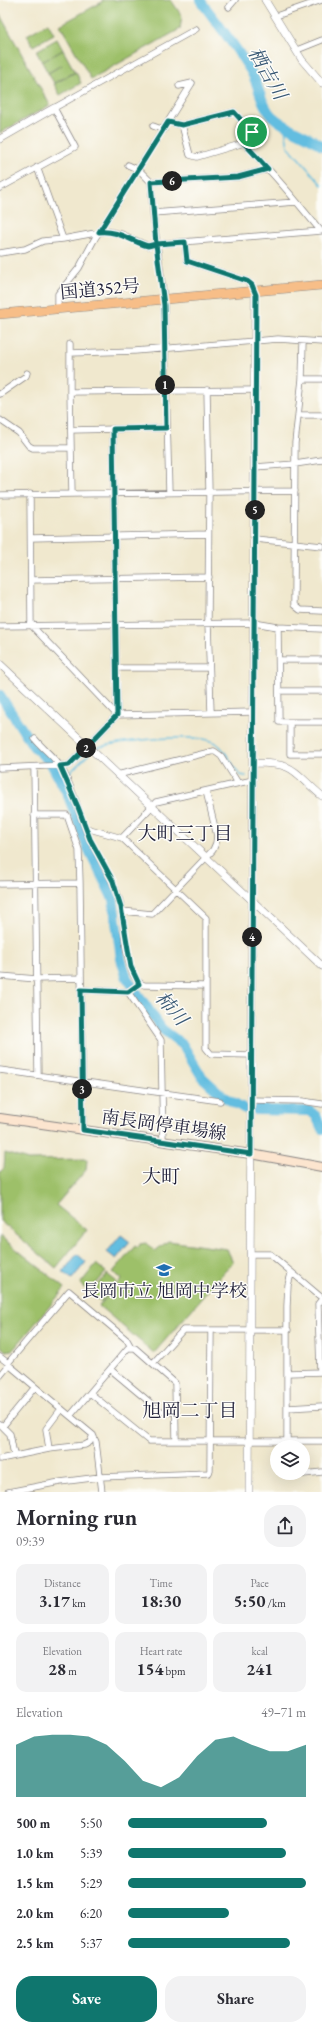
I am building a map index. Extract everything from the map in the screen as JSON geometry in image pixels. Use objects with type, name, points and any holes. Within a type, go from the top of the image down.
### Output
[{"type":"highway","name":"国道352号","points":[[0,314],[322,285]]},
{"type":"main road","name":"南長岡停車場線","points":[[0,1118],[251,1154],[322,1167]]},
{"type":"street","points":[[229,7],[235,0]]},
{"type":"street","points":[[265,0],[308,69],[322,83]]},
{"type":"street","points":[[276,16],[309,2],[322,0]]},
{"type":"street","points":[[0,139],[196,29]]},
{"type":"street","points":[[297,50],[322,40]]},
{"type":"street","points":[[58,309],[58,294],[79,268],[99,232],[192,83],[179,86]]},
{"type":"street","points":[[0,188],[75,147],[54,108]]},
{"type":"street","points":[[168,122],[182,125],[234,112],[252,132],[251,140],[197,157],[190,154],[182,125]]},
{"type":"street","points":[[153,126],[164,130]]},
{"type":"street","points":[[0,253],[25,249],[43,241],[111,231],[148,246],[156,244],[321,231],[296,202],[286,187],[244,143]]},
{"type":"street","points":[[128,165],[139,170],[151,182],[156,244],[164,299],[166,347],[165,390],[169,492]]},
{"type":"street","points":[[36,167],[63,239]]},
{"type":"street","points":[[151,182],[238,177],[268,169]]},
{"type":"street","points":[[153,213],[296,202]]},
{"type":"street","points":[[185,242],[187,261],[247,281],[255,290],[256,390],[249,1492]]},
{"type":"street","points":[[70,353],[135,351],[166,347],[278,339],[303,342],[322,342]]},
{"type":"street","points":[[303,342],[302,379],[295,464],[294,605],[300,610],[322,611]]},
{"type":"street","points":[[70,344],[72,494]]},
{"type":"street","points":[[0,394],[26,376],[27,373]]},
{"type":"street","points":[[302,379],[322,379]]},
{"type":"street","points":[[207,390],[209,492],[208,623],[211,712]]},
{"type":"street","points":[[70,392],[256,390]]},
{"type":"street","points":[[298,415],[322,415]]},
{"type":"street","points":[[0,420],[19,433],[29,446],[33,448],[72,448]]},
{"type":"street","points":[[71,430],[166,428]]},
{"type":"street","points":[[0,768],[59,767],[69,765],[117,715],[118,668],[113,429]]},
{"type":"street","points":[[255,467],[322,460]]},
{"type":"street","points":[[0,495],[295,491]]},
{"type":"street","points":[[30,494],[31,625],[117,715],[254,712]]},
{"type":"street","points":[[31,538],[208,534]]},
{"type":"street","points":[[255,540],[322,546]]},
{"type":"street","points":[[31,580],[116,580],[209,577]]},
{"type":"street","points":[[0,626],[254,623],[278,627],[322,629]]},
{"type":"street","points":[[278,627],[278,722],[322,722]]},
{"type":"street","points":[[279,660],[322,660]]},
{"type":"street","points":[[0,664],[322,966]]},
{"type":"street","points":[[118,668],[209,668]]},
{"type":"street","points":[[279,691],[322,691]]},
{"type":"street","points":[[290,722],[290,754],[322,754]]},
{"type":"street","points":[[35,739],[59,767],[90,839],[113,881],[122,911],[131,967],[138,984]]},
{"type":"street","points":[[117,775],[214,751],[221,756],[238,782]]},
{"type":"street","points":[[254,763],[279,764],[290,768],[322,796]]},
{"type":"street","points":[[34,767],[38,1075]]},
{"type":"street","points":[[122,838],[156,802],[238,782],[253,780]]},
{"type":"street","points":[[122,911],[152,914],[215,846],[217,836],[206,791]]},
{"type":"street","points":[[34,815],[67,815],[79,850],[83,1130]]},
{"type":"street","points":[[86,828],[122,838],[176,889],[207,921],[206,1048],[211,1054],[251,1055]]},
{"type":"street","points":[[0,884],[35,882],[80,883]]},
{"type":"street","points":[[0,976],[80,978]]},
{"type":"street","points":[[81,990],[129,990],[138,984],[206,986]]},
{"type":"street","points":[[129,990],[160,1036],[163,1142]]},
{"type":"street","points":[[0,1070],[220,1101]]},
{"type":"street","points":[[251,1100],[302,1101],[322,1104]]},
{"type":"street","points":[[250,1254],[270,1254],[291,1274],[322,1299],[318,1304],[321,1372],[288,1373]]},
{"type":"street","points":[[287,1440],[288,1285],[291,1274]]},
{"type":"street","points":[[0,1376],[69,1291],[122,1336],[131,1347],[153,1363],[176,1383],[176,1440]]},
{"type":"street","points":[[8,1492],[32,1490],[100,1477],[206,1475],[210,1470],[211,1330]]},
{"type":"street","points":[[153,1363],[181,1331],[288,1330]]},
{"type":"street","points":[[70,1416],[128,1348],[131,1347]]},
{"type":"street","points":[[0,1357],[93,1435],[98,1445],[102,1492]]},
{"type":"street","points":[[110,1369],[158,1410],[164,1412],[176,1412]]},
{"type":"street","points":[[14,1455],[10,1434],[1,1425],[35,1387]]},
{"type":"street","points":[[90,1393],[147,1440],[210,1440],[270,1443]]},
{"type":"street","points":[[288,1408],[322,1406]]},
{"type":"street","points":[[49,1449],[46,1429],[61,1409]]},
{"type":"street","points":[[0,1459],[49,1449],[86,1445],[90,1442],[93,1435]]},
{"type":"street","points":[[310,1442],[322,1441]]},
{"type":"street","points":[[310,1473],[322,1472]]},
{"type":"green space","points":[[102,0],[171,0],[182,16],[180,29],[91,79],[60,25],[102,2]]},
{"type":"green space","points":[[0,15],[50,105],[0,133]]},
{"type":"green space","points":[[48,23],[54,34],[33,46],[27,35]]},
{"type":"green space","points":[[57,39],[63,50],[42,62],[36,51]]},
{"type":"green space","points":[[63,50],[75,72],[54,83],[42,62]]},
{"type":"green space","points":[[76,72],[81,83],[60,95],[54,84]]},
{"type":"green space","points":[[5,1153],[28,1160],[87,1159],[86,1170],[56,1205],[87,1230],[56,1268],[0,1221],[0,1172],[4,1168]]},
{"type":"green space","name":"長岡市立 旭岡中学校","points":[[0,1236],[65,1288],[13,1350],[6,1351],[0,1346]]},
{"type":"green space","points":[[168,1241],[227,1249],[233,1262],[154,1353],[99,1306],[122,1279],[113,1272],[135,1246],[138,1248],[140,1244],[146,1243],[155,1251]]},
{"type":"green space","points":[[96,1264],[106,1272],[89,1292],[80,1284]]},
{"type":"green space","points":[[107,1274],[117,1282],[101,1302],[91,1294]]},
{"type":"water","points":[[121,1235],[130,1242],[116,1259],[107,1252]]},
{"type":"water","points":[[77,1254],[86,1262],[72,1279],[63,1272]]},
{"type":"waterway","name":"栖吉川","points":[[200,0],[250,70],[256,81],[262,100],[272,116],[284,125],[322,146]]},
{"type":"waterway","points":[[284,124],[288,146],[322,185]]},
{"type":"waterway","name":"柿川","points":[[0,695],[33,746],[50,762],[67,793],[87,846],[113,899],[121,959],[127,978],[162,1029],[183,1045],[202,1077],[224,1097],[245,1109]]},
{"type":"waterway","points":[[97,748],[139,740],[175,738],[206,740],[220,746],[240,775],[246,776]]},
{"type":"waterway","points":[[67,775],[89,754]]},
{"type":"waterway","name":"柿川","points":[[256,1110],[310,1111],[316,1116],[322,1129]]},
{"type":"place","name":"長岡市立 旭岡中学校","points":[[164,1270]]},
{"type":"district","name":"大町三丁目","points":[[185,833]]},
{"type":"district","name":"大町","points":[[161,1176]]},
{"type":"district","name":"旭岡二丁目","points":[[190,1410]]},
{"type":"route","points":[[252,132],[234,112],[182,125],[168,122],[99,232],[111,231],[148,246],[156,244],[164,299],[166,347],[166,428],[113,429],[118,668],[117,715],[69,765],[60,766],[90,839],[113,881],[122,911],[125,942],[131,967],[135,979],[139,984],[130,989],[128,992],[81,990],[83,1130],[251,1154],[256,295],[252,285],[247,281],[195,265],[187,261],[185,242],[156,244],[151,182],[238,177],[268,169],[244,143],[251,140],[252,132]]}]
